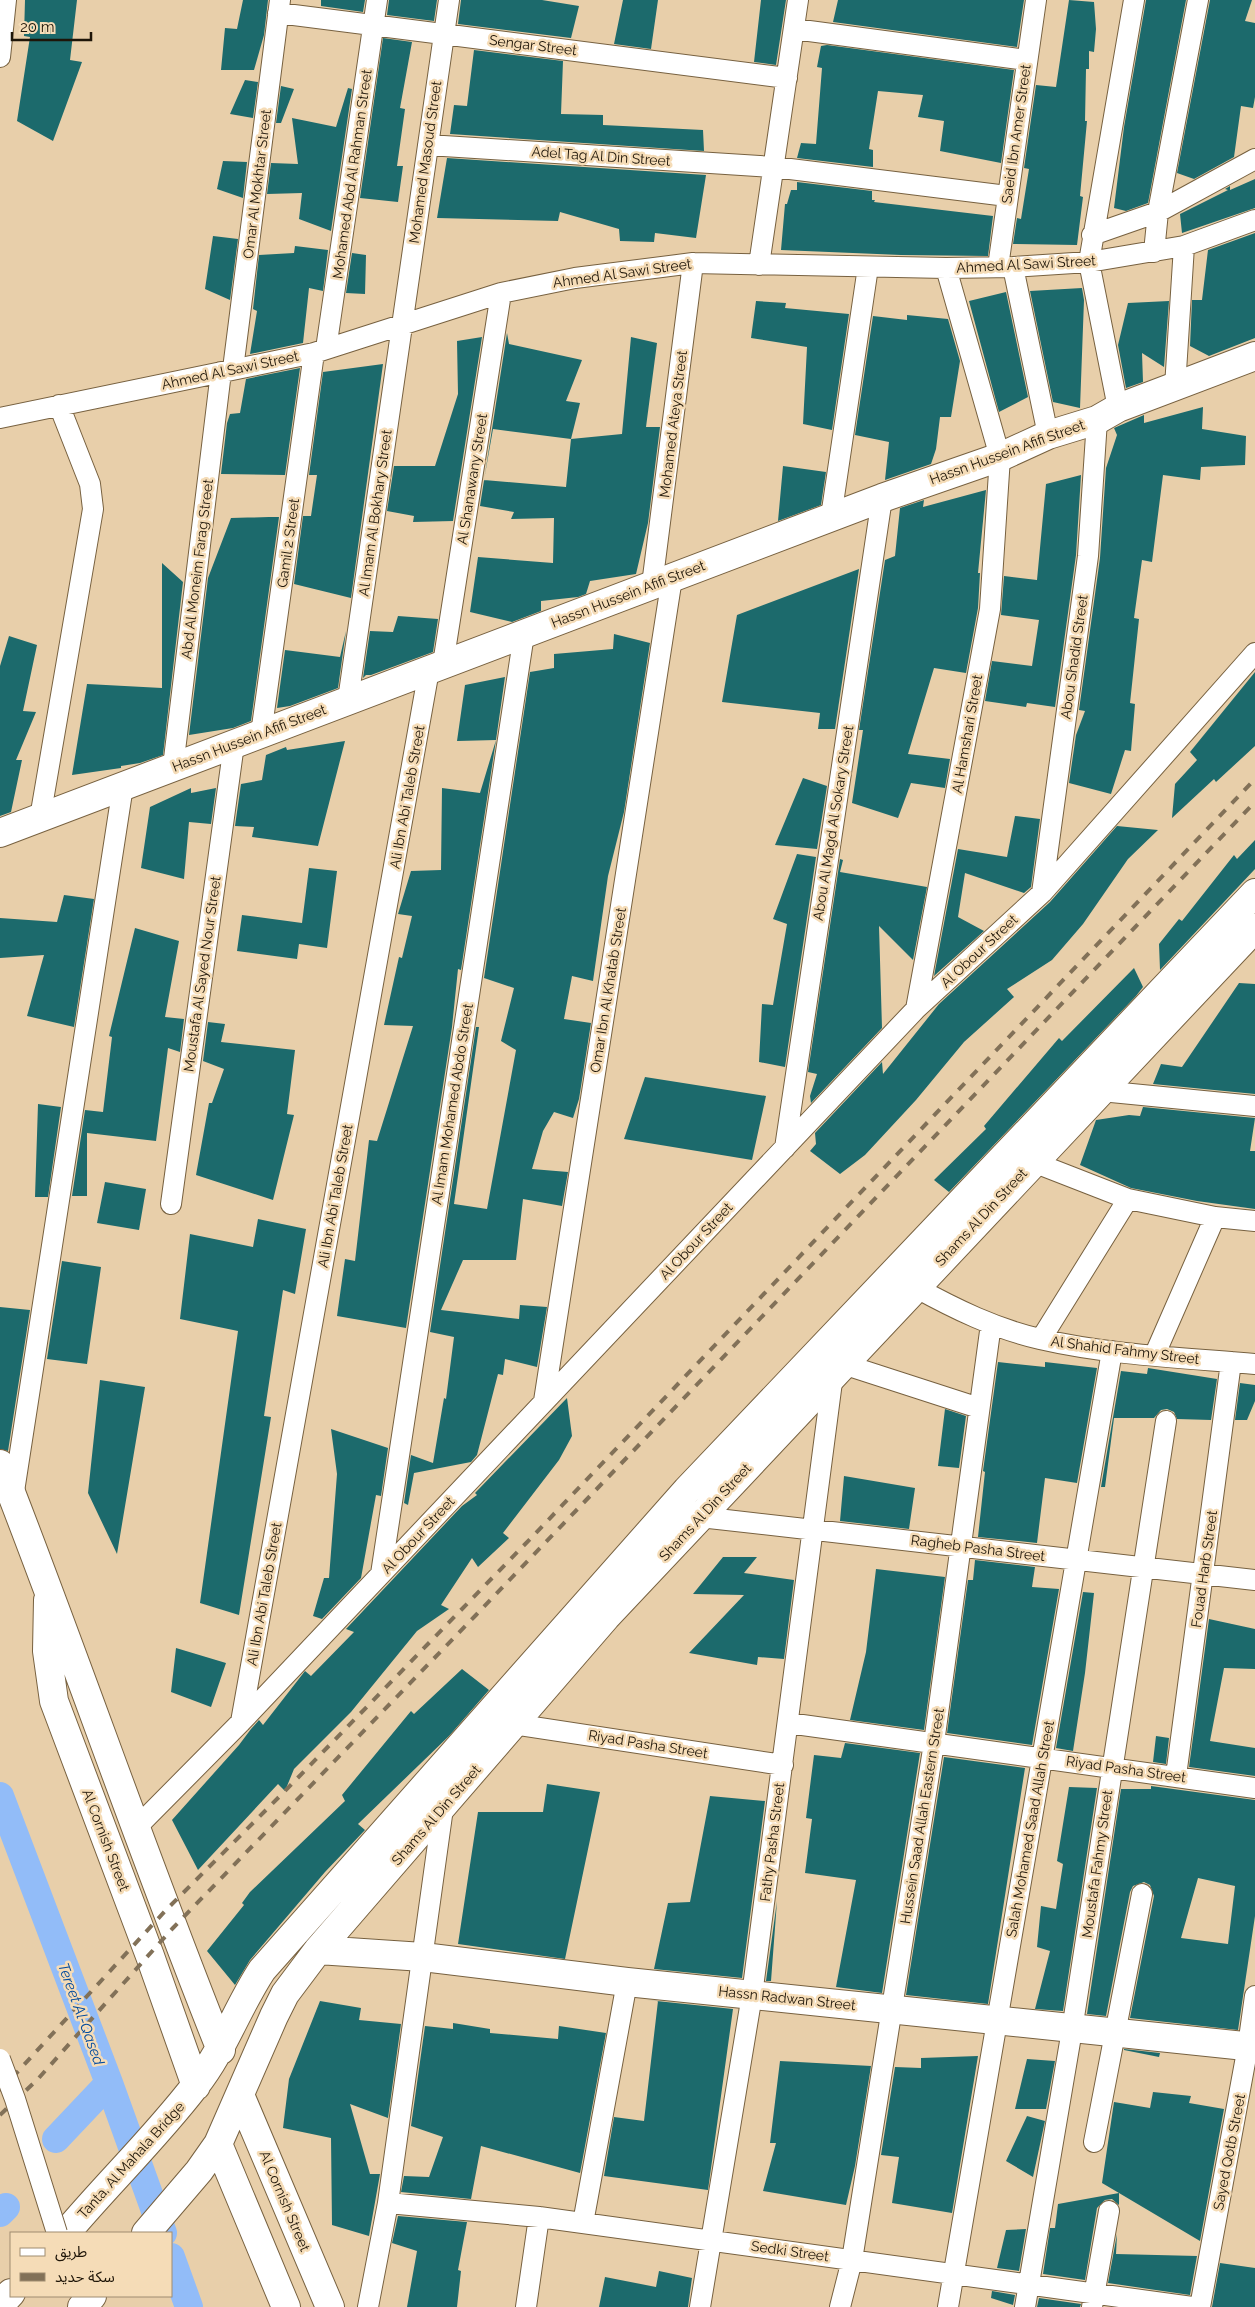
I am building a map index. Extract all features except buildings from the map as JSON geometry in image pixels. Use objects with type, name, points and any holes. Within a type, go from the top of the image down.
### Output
[{"type":"main road","name":"Hassn Hussein Afifi Street","points":[[0,833],[830,517],[1000,457],[1048,435],[1108,414],[1174,386],[1255,356]]},
{"type":"main road","name":"Shams Al Din Street","points":[[218,2144],[285,1994],[318,1950],[514,1724],[687,1490],[1255,893]]},
{"type":"main road","name":"Shams Al Din Street","points":[[196,2086],[221,2050],[236,2015],[262,1970],[597,1610],[700,1517],[1255,928]]},
{"type":"main road","name":"Al Cornish Street","points":[[0,1464],[49,1588],[172,1929],[221,2050]]},
{"type":"main road","name":"Al Cornish Street","points":[[49,1588],[47,1651],[54,1701],[150,1956],[196,2086]]},
{"type":"main road","name":"Hassn Radwan Street","points":[[318,1950],[423,1957],[627,1982],[892,2009],[1072,2030],[1252,2046]]},
{"type":"main road","name":"Tanta, Al Mahala Bridge","points":[[67,2232],[196,2086]]},
{"type":"main road","name":"Al Cornish Street","points":[[240,2096],[330,2307]]},
{"type":"main road","points":[[147,2232],[200,2171],[218,2144]]},
{"type":"main road","points":[[218,2144],[286,2307]]},
{"type":"main road","points":[[0,2305],[10,2294]]},
{"type":"main road","points":[[81,2307],[91,2297]]},
{"type":"street","points":[[0,57],[6,0]]},
{"type":"street","name":"Mohamed Abd Al Rahman Street","points":[[320,351],[377,0]]},
{"type":"street","name":"Mohamed Masoud Street","points":[[402,325],[449,0]]},
{"type":"street","points":[[759,265],[798,0]]},
{"type":"street","name":"Saeid Ibn Amer Street","points":[[1036,0],[1007,196],[1005,267],[1048,435]]},
{"type":"street","name":"Abou Shadid Street","points":[[1042,893],[1108,414],[1089,262],[1092,235],[1134,0]]},
{"type":"street","points":[[1154,252],[1158,212],[1198,0]]},
{"type":"street","name":"Sengar Street","points":[[279,6],[374,25],[787,78]]},
{"type":"street","name":"Omar Al Mokhtar Street","points":[[227,370],[279,6]]},
{"type":"street","points":[[794,29],[1027,60]]},
{"type":"street","name":"Adel Tag Al Din Street","points":[[428,145],[774,168],[1007,196]]},
{"type":"street","points":[[1092,235],[1158,212],[1255,159]]},
{"type":"street","name":"Ahmed Al Sawi Street","points":[[0,418],[320,351],[501,293],[575,278],[693,263],[946,268],[1089,262],[1184,246],[1255,220]]},
{"type":"street","points":[[1174,386],[1184,246]]},
{"type":"street","name":"Mohamed Ateya Street","points":[[662,581],[693,263]]},
{"type":"street","points":[[830,517],[868,267]]},
{"type":"street","name":"Al Hamshari Street","points":[[916,1009],[990,609],[1000,457],[946,268]]},
{"type":"street","name":"Al Shanawany Street","points":[[436,667],[501,293]]},
{"type":"street","name":"Al Imam Al Bokhary Street","points":[[348,700],[402,325]]},
{"type":"street","name":"Gamil 2 Street","points":[[261,734],[320,351]]},
{"type":"street","name":"Abd Al Moneim Farag Street","points":[[173,767],[227,370]]},
{"type":"street","points":[[40,818],[93,509],[90,484],[59,405]]},
{"type":"street","name":"Abou Al Magd Al Sokary Street","points":[[785,1148],[882,498]]},
{"type":"street","name":"Omar Ibn Al Khatab Street","points":[[544,1401],[662,581]]},
{"type":"street","name":"Al Imam Mohamed Abdo Street","points":[[381,1574],[524,634]]},
{"type":"street","name":"Al Obour Street","points":[[136,1828],[241,1722],[916,1009],[1042,893],[1255,653]]},
{"type":"street","name":"Ali Ibn Abi Taleb Street","points":[[241,1722],[436,667]]},
{"type":"street","name":"Moustafa Al Sayed Nour Street","points":[[171,1204],[234,744]]},
{"type":"street","points":[[13,1498],[123,786]]},
{"type":"street","points":[[1100,1091],[1255,1106]]},
{"type":"street","points":[[1033,1162],[1128,1199],[1215,1217],[1255,1221]]},
{"type":"street","points":[[1041,1339],[1128,1199]]},
{"type":"street","points":[[1155,1354],[1215,1217]]},
{"type":"street","name":"Al Shahid Fahmy Street","points":[[915,1287],[945,1304],[991,1324],[1041,1339],[1112,1350],[1255,1364]]},
{"type":"street","name":"Hussein Saad Allah Eastern Street","points":[[840,2307],[852,2260],[934,1743],[991,1324]]},
{"type":"street","name":"Salah Mohamed Saad Allah Street","points":[[948,2307],[1112,1350]]},
{"type":"street","name":"Fouad Harb Street","points":[[1176,1776],[1231,1362]]},
{"type":"street","points":[[838,1369],[979,1408]]},
{"type":"street","name":"Fathy Pasha Street","points":[[700,2307],[752,1995],[813,1530],[838,1369]]},
{"type":"street","name":"Moustafa Fahmy Street","points":[[1025,2307],[1072,2030],[1166,1421]]},
{"type":"street","name":"Ragheb Pasha Street","points":[[700,1517],[1255,1580]]},
{"type":"street","name":"Riyad Pasha Street","points":[[788,1722],[1255,1788]]},
{"type":"street","name":"Riyad Pasha Street","points":[[514,1724],[782,1765]]},
{"type":"street","points":[[368,2307],[388,2203],[443,1808]]},
{"type":"street","points":[[1094,2142],[1142,1894]]},
{"type":"street","points":[[583,2223],[627,1982]]},
{"type":"street","name":"Sayed Qotb Street","points":[[1200,2307],[1252,2046],[1255,1996]]},
{"type":"street","points":[[0,2058],[15,2099],[57,2232]]},
{"type":"street","name":"Sedki Street","points":[[388,2203],[539,2217],[1029,2284],[1093,2300],[1192,2307]]},
{"type":"street","points":[[1093,2300],[1109,2211]]},
{"type":"street","points":[[526,2307],[539,2217]]},
{"type":"waterway","name":"Tereet Al-Qased","points":[[0,1796],[109,2083],[163,2232]]},
{"type":"waterway","points":[[56,2139],[109,2083]]},
{"type":"waterway","points":[[0,2213],[6,2207]]},
{"type":"waterway","name":"Tereet Al-Qased","points":[[172,2260],[189,2307]]},
{"type":"railway","points":[[0,2091],[166,1910],[285,1791],[532,1537],[1255,779]]},
{"type":"railway","points":[[0,2115],[37,2080],[172,1929],[476,1615],[1255,802]]}]
